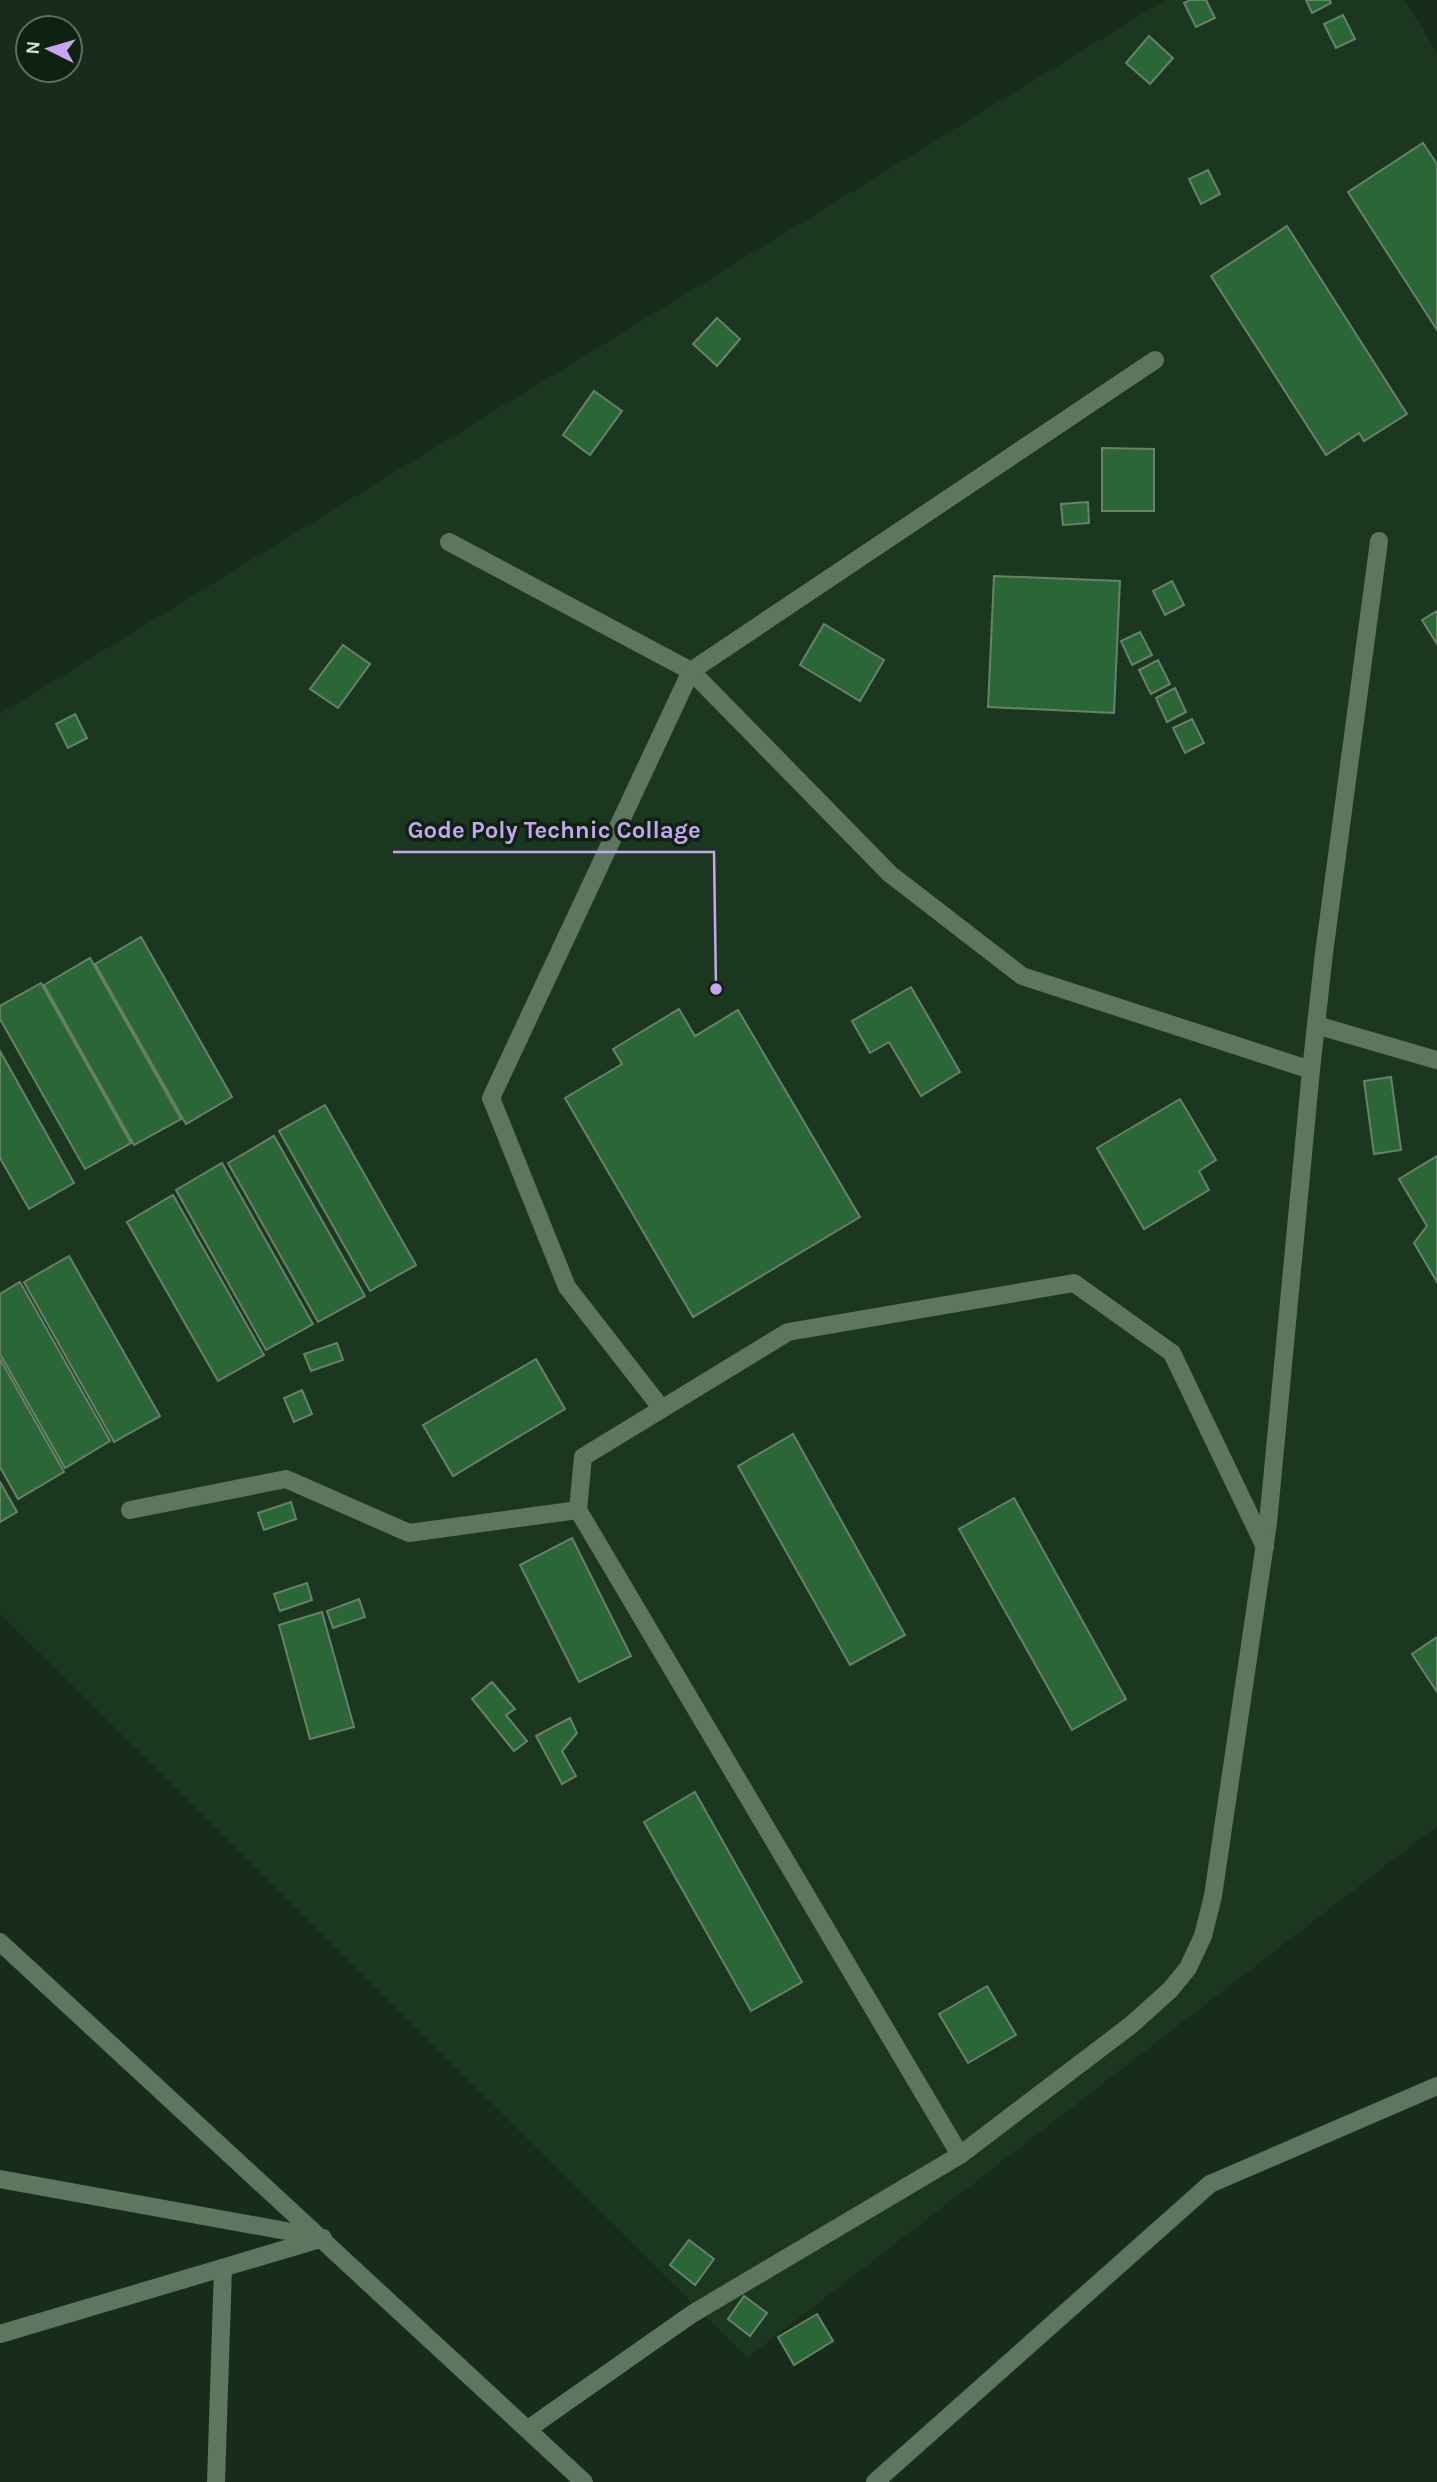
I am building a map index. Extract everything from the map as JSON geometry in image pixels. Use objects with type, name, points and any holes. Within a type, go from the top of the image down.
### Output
[{"type":"street","points":[[662,1409],[567,1287],[491,1098],[691,671],[1155,359]]},
{"type":"street","points":[[528,2429],[692,2314],[960,2155],[1131,2025],[1170,1990],[1188,1968],[1203,1936],[1213,1896],[1265,1547],[1316,1024],[1379,541]]},
{"type":"street","points":[[449,542],[691,671],[890,874],[1022,976],[1311,1070]]},
{"type":"street","points":[[1316,1024],[1437,1060]]},
{"type":"street","points":[[960,2155],[578,1510],[583,1457],[788,1332],[1074,1283],[1172,1353],[1265,1547]]},
{"type":"street","points":[[130,1510],[286,1479],[409,1533],[578,1510]]},
{"type":"street","points":[[0,1942],[584,2482]]},
{"type":"street","points":[[875,2482],[1210,2184],[1437,2086]]},
{"type":"street","points":[[0,2179],[323,2238]]},
{"type":"street","points":[[0,2334],[323,2238]]},
{"type":"street","points":[[216,2482],[223,2268]]},
{"type":"shaded area","points":[[1165,0],[1405,0],[1437,53],[1437,1826],[747,2358],[0,1613],[0,714]]},
{"type":"building","points":[[1190,0],[1206,0],[1215,18],[1196,27],[1184,3]]},
{"type":"building","points":[[1306,0],[1330,0],[1331,3],[1312,13]]},
{"type":"building","points":[[1343,15],[1355,39],[1336,48],[1324,24]]},
{"type":"building","points":[[1149,36],[1173,58],[1150,84],[1126,63]]},
{"type":"building","points":[[1423,143],[1437,164],[1437,330],[1348,192]]},
{"type":"building","points":[[1208,170],[1220,194],[1201,204],[1189,179]]},
{"type":"building","points":[[1287,226],[1407,414],[1364,441],[1359,433],[1326,455],[1211,276]]},
{"type":"building","points":[[717,318],[740,339],[717,366],[693,344]]},
{"type":"building","points":[[594,391],[622,411],[590,455],[563,435]]},
{"type":"building","points":[[1102,448],[1154,449],[1154,511],[1102,511]]},
{"type":"building","points":[[1088,502],[1089,523],[1063,525],[1061,504]]},
{"type":"building","points":[[994,576],[1120,581],[1114,713],[988,707]]},
{"type":"building","points":[[1172,581],[1184,605],[1165,615],[1153,591]]},
{"type":"building","points":[[1437,611],[1437,644],[1422,620]]},
{"type":"building","points":[[824,624],[884,660],[860,701],[800,665]]},
{"type":"building","points":[[1140,632],[1152,655],[1132,665],[1121,641]]},
{"type":"building","points":[[343,645],[370,664],[338,708],[310,689]]},
{"type":"building","points":[[1158,660],[1170,684],[1151,694],[1139,670]]},
{"type":"building","points":[[1175,688],[1186,712],[1167,722],[1156,698]]},
{"type":"building","points":[[75,714],[87,738],[68,748],[56,724]]},
{"type":"building","points":[[1192,719],[1204,743],[1185,753],[1173,728]]},
{"type":"building","points":[[141,937],[232,1097],[186,1124],[95,964]]},
{"type":"building","points":[[90,958],[181,1119],[134,1145],[44,985]]},
{"type":"building","points":[[41,983],[131,1143],[85,1169],[0,1019],[0,1006]]},
{"type":"building","points":[[911,987],[960,1072],[921,1096],[889,1042],[870,1053],[852,1021]]},
{"type":"building","points":[[679,1009],[695,1036],[738,1010],[860,1217],[693,1317],[565,1098],[622,1064],[613,1049]]},
{"type":"building","points":[[0,1051],[74,1183],[29,1209],[0,1158]]},
{"type":"building","points":[[1391,1077],[1401,1150],[1374,1154],[1364,1081]]},
{"type":"building","points":[[1180,1099],[1216,1160],[1199,1171],[1209,1190],[1144,1229],[1097,1148]]},
{"type":"building","points":[[325,1105],[416,1265],[370,1291],[279,1131]]},
{"type":"building","points":[[274,1136],[365,1296],[318,1322],[228,1163]]},
{"type":"building","points":[[1437,1156],[1437,1282],[1414,1243],[1427,1226],[1399,1179]]},
{"type":"building","points":[[222,1163],[313,1324],[266,1350],[176,1190]]},
{"type":"building","points":[[173,1195],[264,1355],[218,1381],[127,1222]]},
{"type":"building","points":[[69,1256],[160,1416],[114,1442],[24,1282]]},
{"type":"building","points":[[20,1282],[110,1441],[65,1468],[0,1354],[0,1294]]},
{"type":"building","points":[[337,1343],[343,1360],[311,1371],[304,1354]]},
{"type":"building","points":[[0,1359],[64,1472],[18,1499],[0,1467]]},
{"type":"building","points":[[536,1359],[565,1409],[453,1476],[423,1425]]},
{"type":"building","points":[[302,1390],[312,1414],[294,1422],[284,1398]]},
{"type":"building","points":[[793,1434],[905,1635],[850,1665],[738,1466]]},
{"type":"building","points":[[0,1482],[17,1512],[0,1522]]},
{"type":"building","points":[[1014,1498],[1126,1699],[1072,1730],[959,1529]]},
{"type":"building","points":[[291,1502],[296,1519],[264,1530],[258,1513]]},
{"type":"building","points":[[572,1538],[631,1656],[579,1682],[520,1565]]},
{"type":"building","points":[[307,1583],[312,1600],[280,1611],[274,1594]]},
{"type":"building","points":[[359,1599],[365,1617],[333,1628],[327,1611]]},
{"type":"building","points":[[322,1612],[354,1727],[310,1739],[279,1625]]},
{"type":"building","points":[[1437,1637],[1437,1692],[1412,1654]]},
{"type":"building","points":[[492,1682],[515,1709],[506,1715],[527,1741],[514,1751],[472,1699]]},
{"type":"building","points":[[570,1718],[577,1733],[562,1751],[576,1776],[562,1784],[536,1736]]},
{"type":"building","points":[[695,1792],[802,1982],[751,2011],[644,1822]]},
{"type":"building","points":[[987,1986],[1016,2035],[968,2063],[939,2014]]},
{"type":"building","points":[[689,2240],[714,2259],[695,2285],[670,2265]]},
{"type":"building","points":[[744,2296],[767,2313],[750,2336],[728,2319]]},
{"type":"building","points":[[817,2314],[833,2341],[794,2365],[778,2337]]},
{"type":"place","name":"Gode Poly Technic Collage","points":[[716,989]]}]
